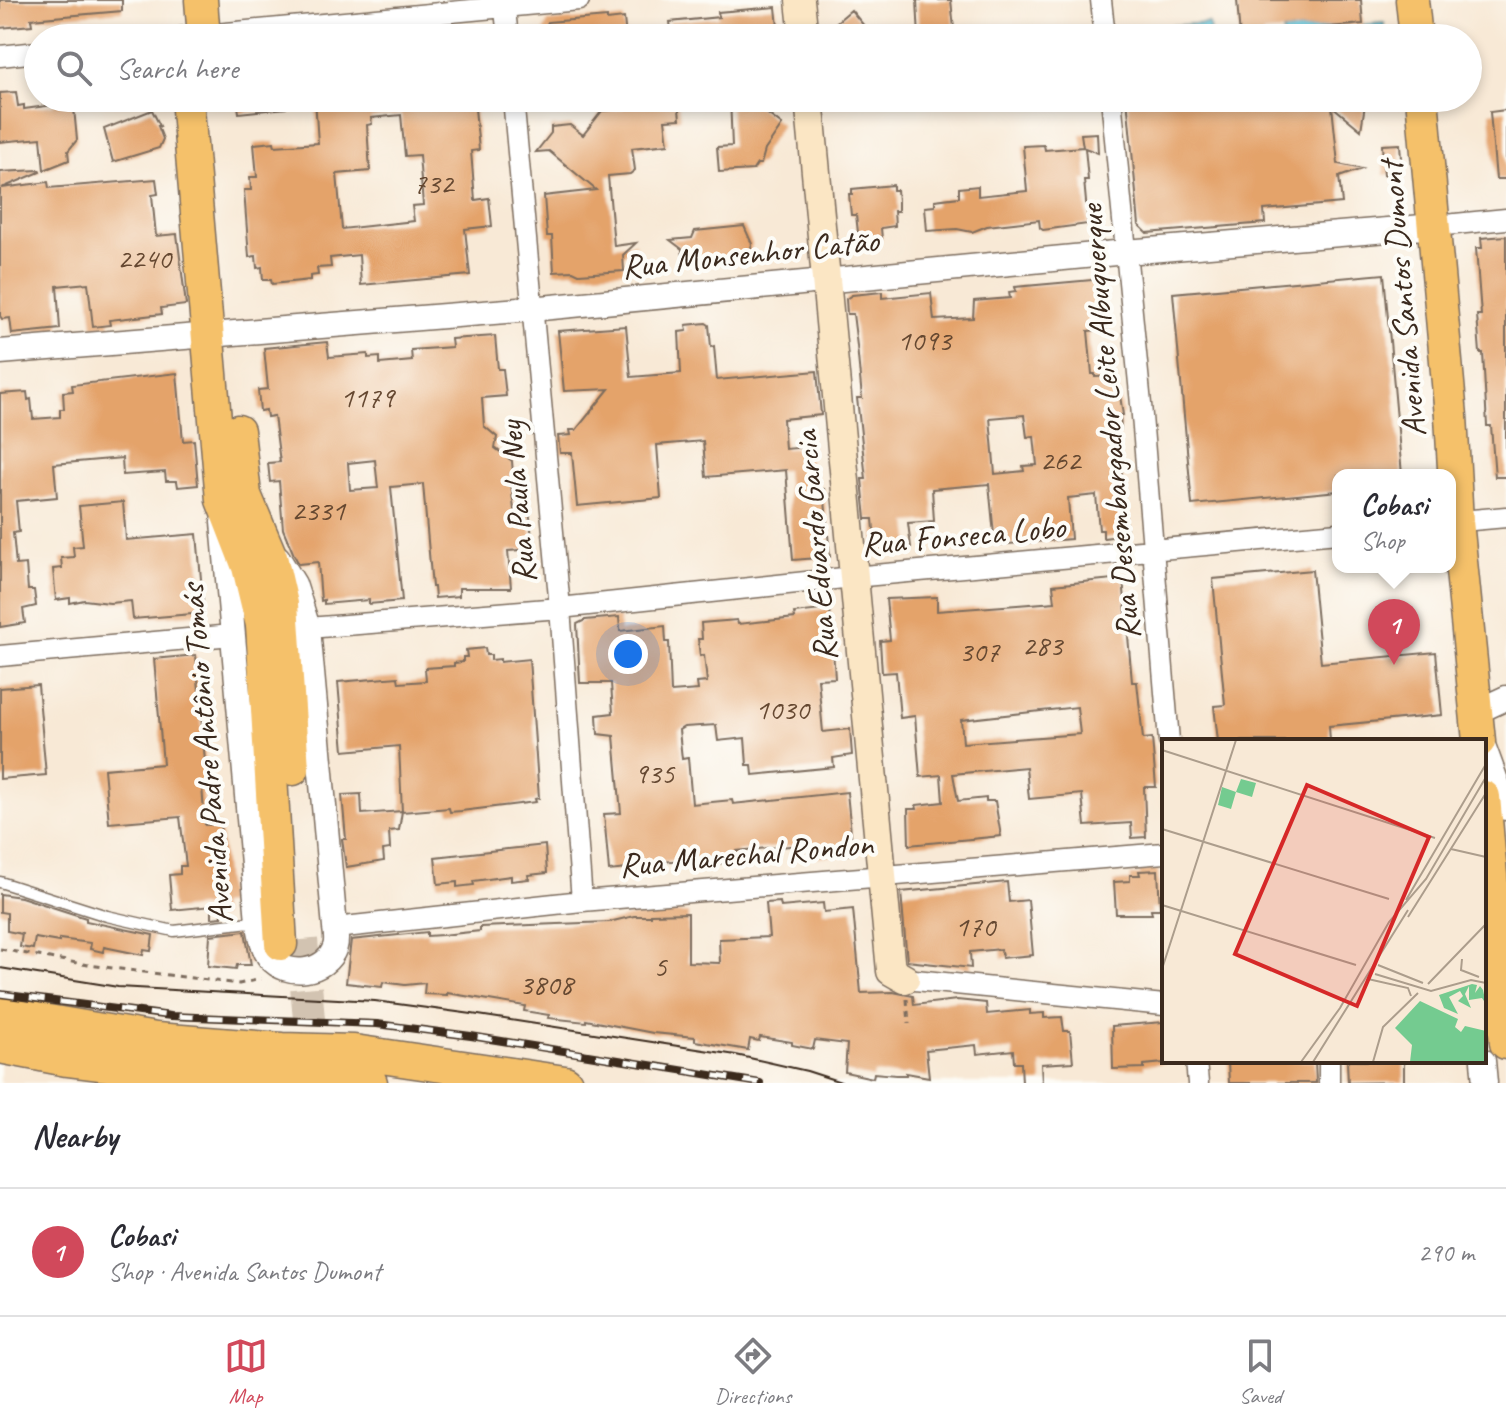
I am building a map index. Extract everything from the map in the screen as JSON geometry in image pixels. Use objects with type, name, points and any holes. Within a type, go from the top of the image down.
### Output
[{"type":"highway","points":[[0,1014],[156,1040],[354,1052],[565,1083]]},
{"type":"highway","points":[[0,1046],[67,1059],[238,1082],[370,1083]]},
{"type":"main road","points":[[179,0],[185,24]]},
{"type":"main road","points":[[193,24],[201,0]]},
{"type":"main road","points":[[800,0],[803,24]]},
{"type":"main road","points":[[1412,0],[1415,24]]},
{"type":"main road","name":"Avenida Padre Antônio Tomás","points":[[189,112],[218,334],[245,495],[271,557],[282,604],[288,950]]},
{"type":"main road","name":"Avenida Padre Antônio Tomás","points":[[210,112],[222,500],[248,567],[262,625],[288,950]]},
{"type":"main road","name":"Rua Eduardo Garcia","points":[[810,112],[891,970],[894,975],[905,979]]},
{"type":"main road","name":"Avenida Santos Dumont","points":[[1423,112],[1435,226],[1451,469]]},
{"type":"main road","name":"Avenida Santos Dumont","points":[[1456,539],[1479,736]]},
{"type":"main road","points":[[1486,819],[1506,1043]]},
{"type":"street","points":[[313,24],[505,4],[579,0]]},
{"type":"street","points":[[1101,0],[1104,24]]},
{"type":"street","points":[[505,4],[507,24]]},
{"type":"street","points":[[0,56],[24,53]]},
{"type":"street","name":"Rua Paula Ney","points":[[514,112],[560,608],[582,901]]},
{"type":"street","name":"Rua Desembargador Leite Albuquerque","points":[[1112,112],[1169,739]]},
{"type":"street","name":"Rua Monsenhor Catão","points":[[0,352],[531,309],[1506,219]]},
{"type":"street","name":"Avenida Padre Antônio Tomás","points":[[222,500],[258,921],[265,950],[272,960],[288,950],[300,971],[324,963],[335,947],[308,628],[294,584],[255,519]]},
{"type":"street","points":[[1456,522],[1506,517]]},
{"type":"street","name":"Rua Fonseca Lobo","points":[[308,628],[560,608],[853,577],[1332,534]]},
{"type":"street","points":[[0,656],[232,635]]},
{"type":"street","points":[[1479,736],[1506,698]]},
{"type":"street","name":"Avenida Santos Dumont","points":[[1486,755],[1506,808]]},
{"type":"street","name":"Rua Marechal Rondon","points":[[335,928],[582,901],[1162,853]]},
{"type":"street","points":[[905,979],[1162,1005]]},
{"type":"street","points":[[1196,1063],[1198,1083]]},
{"type":"street","points":[[1483,1063],[1485,1083]]},
{"type":"lane","points":[[0,882],[107,916],[174,931],[258,921]]},
{"type":"path","points":[[0,949],[119,969],[239,984],[258,981],[288,950]]},
{"type":"building","points":[[0,0],[122,0],[122,11],[31,19],[32,24],[0,28]]},
{"type":"building","points":[[917,0],[951,0],[954,24],[918,24]]},
{"type":"building","points":[[1237,0],[1361,0],[1363,24],[1239,24]]},
{"type":"building","points":[[776,7],[778,24],[670,24],[719,17],[718,12]]},
{"type":"building","points":[[851,10],[862,24],[834,24]]},
{"type":"building","points":[[607,17],[607,20],[624,18],[625,24],[547,24]]},
{"type":"building","points":[[16,92],[18,106],[24,105],[24,112],[74,112],[77,140],[68,151],[69,160],[44,170],[41,138],[0,142],[0,93]]},
{"type":"building","points":[[1506,110],[1506,179],[1496,179],[1490,112]]},
{"type":"building","points":[[153,112],[163,139],[159,148],[113,162],[104,129]]},
{"type":"building","points":[[316,112],[475,112],[479,150],[471,151],[475,200],[489,198],[492,226],[465,229],[470,275],[361,285],[359,255],[330,258],[331,267],[317,268],[318,275],[310,276],[310,280],[272,284],[271,280],[263,280],[262,267],[257,268],[256,256],[249,257],[244,190],[251,190],[250,177],[257,177],[254,144],[274,142],[275,146],[318,143]],"holes":[[[401,115],[405,156],[419,155],[423,205],[412,206],[414,221],[342,229],[337,174],[370,171],[367,125],[372,124],[371,118]]]},
{"type":"building","points":[[601,112],[679,112],[680,119],[665,120],[668,144],[632,148],[635,170],[630,174],[608,176],[614,246],[636,243],[623,255],[624,271],[554,272],[552,236],[547,236],[544,196],[596,190],[549,151],[536,152],[551,133],[551,127],[570,125],[583,135]]},
{"type":"building","points":[[731,112],[765,112],[782,125],[765,150],[761,164],[753,170],[719,172],[717,147],[732,146]]},
{"type":"building","points":[[1128,112],[1333,112],[1338,164],[1362,169],[1339,177],[1342,203],[1264,210],[1265,223],[1147,233],[1139,225]]},
{"type":"building","points":[[1339,112],[1364,112],[1361,130]]},
{"type":"building","points":[[1097,133],[1098,153],[1085,148],[1088,224],[1043,230],[1039,220],[987,226],[972,232],[957,229],[927,231],[925,207],[935,206],[935,200],[959,197],[959,188],[978,186],[978,196],[1027,191],[1023,146],[1044,145],[1045,150],[1083,147],[1081,134]]},
{"type":"building","points":[[1400,144],[1402,173],[1384,175],[1382,145]]},
{"type":"building","points":[[39,170],[2,188],[48,182],[49,188],[156,179],[158,194],[152,195],[156,236],[177,234],[186,305],[161,308],[162,314],[109,320],[110,325],[93,327],[88,283],[57,286],[60,329],[12,334],[10,318],[2,319],[0,316],[0,172]]},
{"type":"building","points":[[893,185],[898,201],[898,211],[894,211],[895,226],[881,228],[882,239],[859,241],[856,215],[851,215],[849,194],[852,194],[852,189]]},
{"type":"building","points":[[744,226],[752,244],[749,255],[732,256],[727,260],[684,264],[682,249],[670,240],[692,238],[695,231]]},
{"type":"building","points":[[1506,236],[1506,477],[1495,477],[1491,426],[1487,426],[1483,353],[1480,353],[1477,315],[1481,315],[1476,248],[1482,248],[1481,238]]},
{"type":"building","points":[[1384,274],[1401,469],[1332,469],[1332,492],[1192,505],[1173,293]]},
{"type":"building","points":[[1103,279],[1107,329],[1088,331],[1092,374],[1095,377],[1117,376],[1123,415],[1120,415],[1121,429],[1118,429],[1127,535],[1103,538],[1103,530],[1099,530],[1096,495],[1068,498],[1071,539],[995,545],[989,484],[932,489],[934,521],[908,523],[911,547],[876,551],[873,519],[866,519],[862,479],[866,479],[857,398],[862,398],[853,314],[847,314],[846,299],[852,295],[882,292],[882,298],[931,293],[934,320],[973,318],[974,301],[1010,298],[1009,292],[1016,291],[1015,287]],"holes":[[[1024,415],[1027,437],[1034,436],[1037,465],[1023,466],[1024,471],[995,474],[990,418]]]},
{"type":"building","points":[[686,325],[709,325],[711,347],[714,346],[717,380],[817,371],[821,415],[783,419],[785,449],[808,447],[812,490],[824,489],[830,557],[793,560],[786,470],[706,477],[703,441],[657,445],[661,498],[577,506],[572,453],[560,453],[558,436],[571,435],[570,430],[576,430],[609,389],[564,391],[558,331],[626,326],[631,377],[681,373],[679,332],[687,331]]},
{"type":"building","points":[[495,336],[498,369],[503,369],[506,396],[482,398],[484,426],[497,437],[495,448],[512,461],[513,475],[510,474],[514,510],[529,508],[533,549],[508,551],[511,588],[459,588],[459,596],[435,598],[423,484],[391,487],[402,601],[324,604],[324,600],[321,601],[318,562],[299,564],[283,529],[279,481],[270,482],[268,463],[280,462],[274,416],[267,417],[266,410],[260,411],[258,390],[268,389],[264,348],[327,342],[329,357],[368,354],[368,358],[380,357],[380,364],[412,361],[411,350],[452,347],[451,339]],"holes":[[[375,460],[378,488],[350,490],[348,463]]]},
{"type":"building","points":[[177,373],[183,441],[194,440],[198,485],[178,487],[177,481],[166,481],[165,472],[123,475],[122,458],[54,464],[57,497],[16,501],[19,532],[13,533],[16,565],[26,564],[28,590],[34,590],[36,606],[23,609],[25,623],[0,627],[0,394],[27,392],[33,419],[60,417],[60,409],[64,409],[63,392],[73,391],[72,385]]},
{"type":"building","points":[[123,502],[126,540],[197,534],[204,613],[133,619],[131,601],[110,603],[84,600],[70,603],[70,598],[56,600],[53,569],[62,568],[61,558],[74,557],[73,547],[83,546],[79,506]]},
{"type":"building","points":[[1312,570],[1321,663],[1436,652],[1442,715],[1329,726],[1330,739],[1218,739],[1214,706],[1225,705],[1213,579]]},
{"type":"building","points":[[1123,578],[1132,682],[1137,682],[1143,739],[1152,738],[1156,787],[1144,787],[1146,837],[1132,838],[1131,823],[1085,826],[1082,794],[1029,799],[1026,767],[953,774],[958,801],[986,798],[986,801],[995,801],[1001,836],[909,845],[908,809],[943,802],[941,775],[920,777],[915,716],[900,718],[896,672],[882,673],[880,641],[890,640],[886,599],[937,597],[937,611],[1055,602],[1053,585]],"holes":[[[1077,707],[1080,734],[963,743],[961,720]]]},
{"type":"building","points":[[830,609],[835,678],[818,679],[823,732],[850,729],[852,755],[833,758],[834,767],[753,775],[752,765],[747,765],[745,738],[718,741],[716,725],[679,730],[682,759],[688,758],[692,804],[732,800],[733,804],[847,792],[853,854],[818,857],[817,845],[790,846],[737,851],[738,862],[684,866],[684,860],[636,864],[636,868],[609,871],[604,814],[621,813],[614,736],[598,734],[597,715],[613,713],[611,683],[580,683],[577,624],[585,620],[619,617],[620,631],[665,626],[666,642],[669,642],[671,692],[698,690],[697,683],[707,682],[704,655],[700,656],[698,639],[702,639],[701,623],[737,620],[738,624],[795,618],[794,613]]},
{"type":"building","points":[[485,648],[491,660],[529,659],[539,798],[535,799],[536,802],[461,811],[450,812],[449,808],[402,812],[399,746],[344,751],[338,682],[398,677],[399,683],[426,681],[425,668],[454,666],[454,663],[463,662],[463,657],[467,657],[466,650]]},
{"type":"building","points":[[196,655],[207,785],[202,786],[205,825],[220,824],[228,904],[220,905],[222,917],[212,918],[212,906],[172,910],[169,875],[180,874],[180,866],[186,866],[180,817],[109,823],[104,769],[163,764],[154,659]]},
{"type":"building","points":[[38,685],[46,775],[0,779],[0,688]]},
{"type":"building","points":[[361,794],[362,814],[402,811],[399,830],[389,831],[390,849],[383,850],[384,861],[346,867],[342,839],[346,839],[342,795]]},
{"type":"building","points":[[545,845],[547,873],[511,881],[511,876],[473,881],[474,885],[457,887],[457,882],[438,884],[435,857]]},
{"type":"building","points":[[1158,870],[1160,909],[1151,909],[1152,914],[1116,914],[1114,882],[1130,881],[1130,875],[1140,875],[1139,871]]},
{"type":"building","points":[[1007,882],[1009,902],[1028,900],[1033,955],[1002,958],[1001,949],[970,952],[971,968],[907,961],[901,892]]},
{"type":"building","points":[[0,894],[21,897],[86,918],[86,921],[153,935],[151,951],[144,950],[143,955],[104,947],[103,952],[90,949],[91,943],[35,938],[33,949],[20,947],[22,934],[7,931],[7,913],[0,912]]},
{"type":"building","points":[[780,902],[781,907],[823,903],[824,912],[853,909],[861,993],[893,992],[913,996],[914,1005],[957,1000],[986,1003],[987,1014],[1030,1010],[1030,1014],[1044,1013],[1044,1018],[1062,1017],[1064,1031],[1070,1031],[1073,1062],[1041,1064],[1042,1083],[1022,1083],[1021,1063],[1014,1063],[1013,1050],[977,1054],[976,1045],[926,1050],[929,1077],[874,1073],[873,1078],[845,1072],[847,1044],[815,1040],[813,1049],[760,1037],[759,1041],[750,1039],[748,1050],[695,1041],[695,1037],[653,1033],[586,1020],[548,1018],[549,1015],[524,1011],[525,1006],[447,993],[424,994],[425,983],[405,985],[383,982],[382,987],[346,983],[351,940],[427,932],[427,936],[442,935],[480,931],[480,927],[609,922],[651,914],[688,913],[688,962],[720,963],[719,939],[769,937],[766,903]]},
{"type":"building","points":[[245,931],[251,965],[237,965],[236,969],[208,966],[210,935]]},
{"type":"building","points":[[1162,1022],[1164,1063],[1144,1065],[1144,1068],[1113,1069],[1112,1026]]},
{"type":"building","points":[[1228,1063],[1315,1063],[1316,1083],[1229,1083]]},
{"type":"building","points":[[1347,1063],[1404,1063],[1404,1082],[1348,1083]]},
{"type":"tunnel","points":[[302,940],[314,1076]]},
{"type":"tram line","points":[[0,968],[118,987],[375,1001],[472,1014],[736,1055],[844,1083]]},
{"type":"railway","points":[[0,994],[171,1016],[377,1024],[471,1036],[760,1083]]},
{"type":"place","name":"Cobasi","points":[[1394,665]]}]
